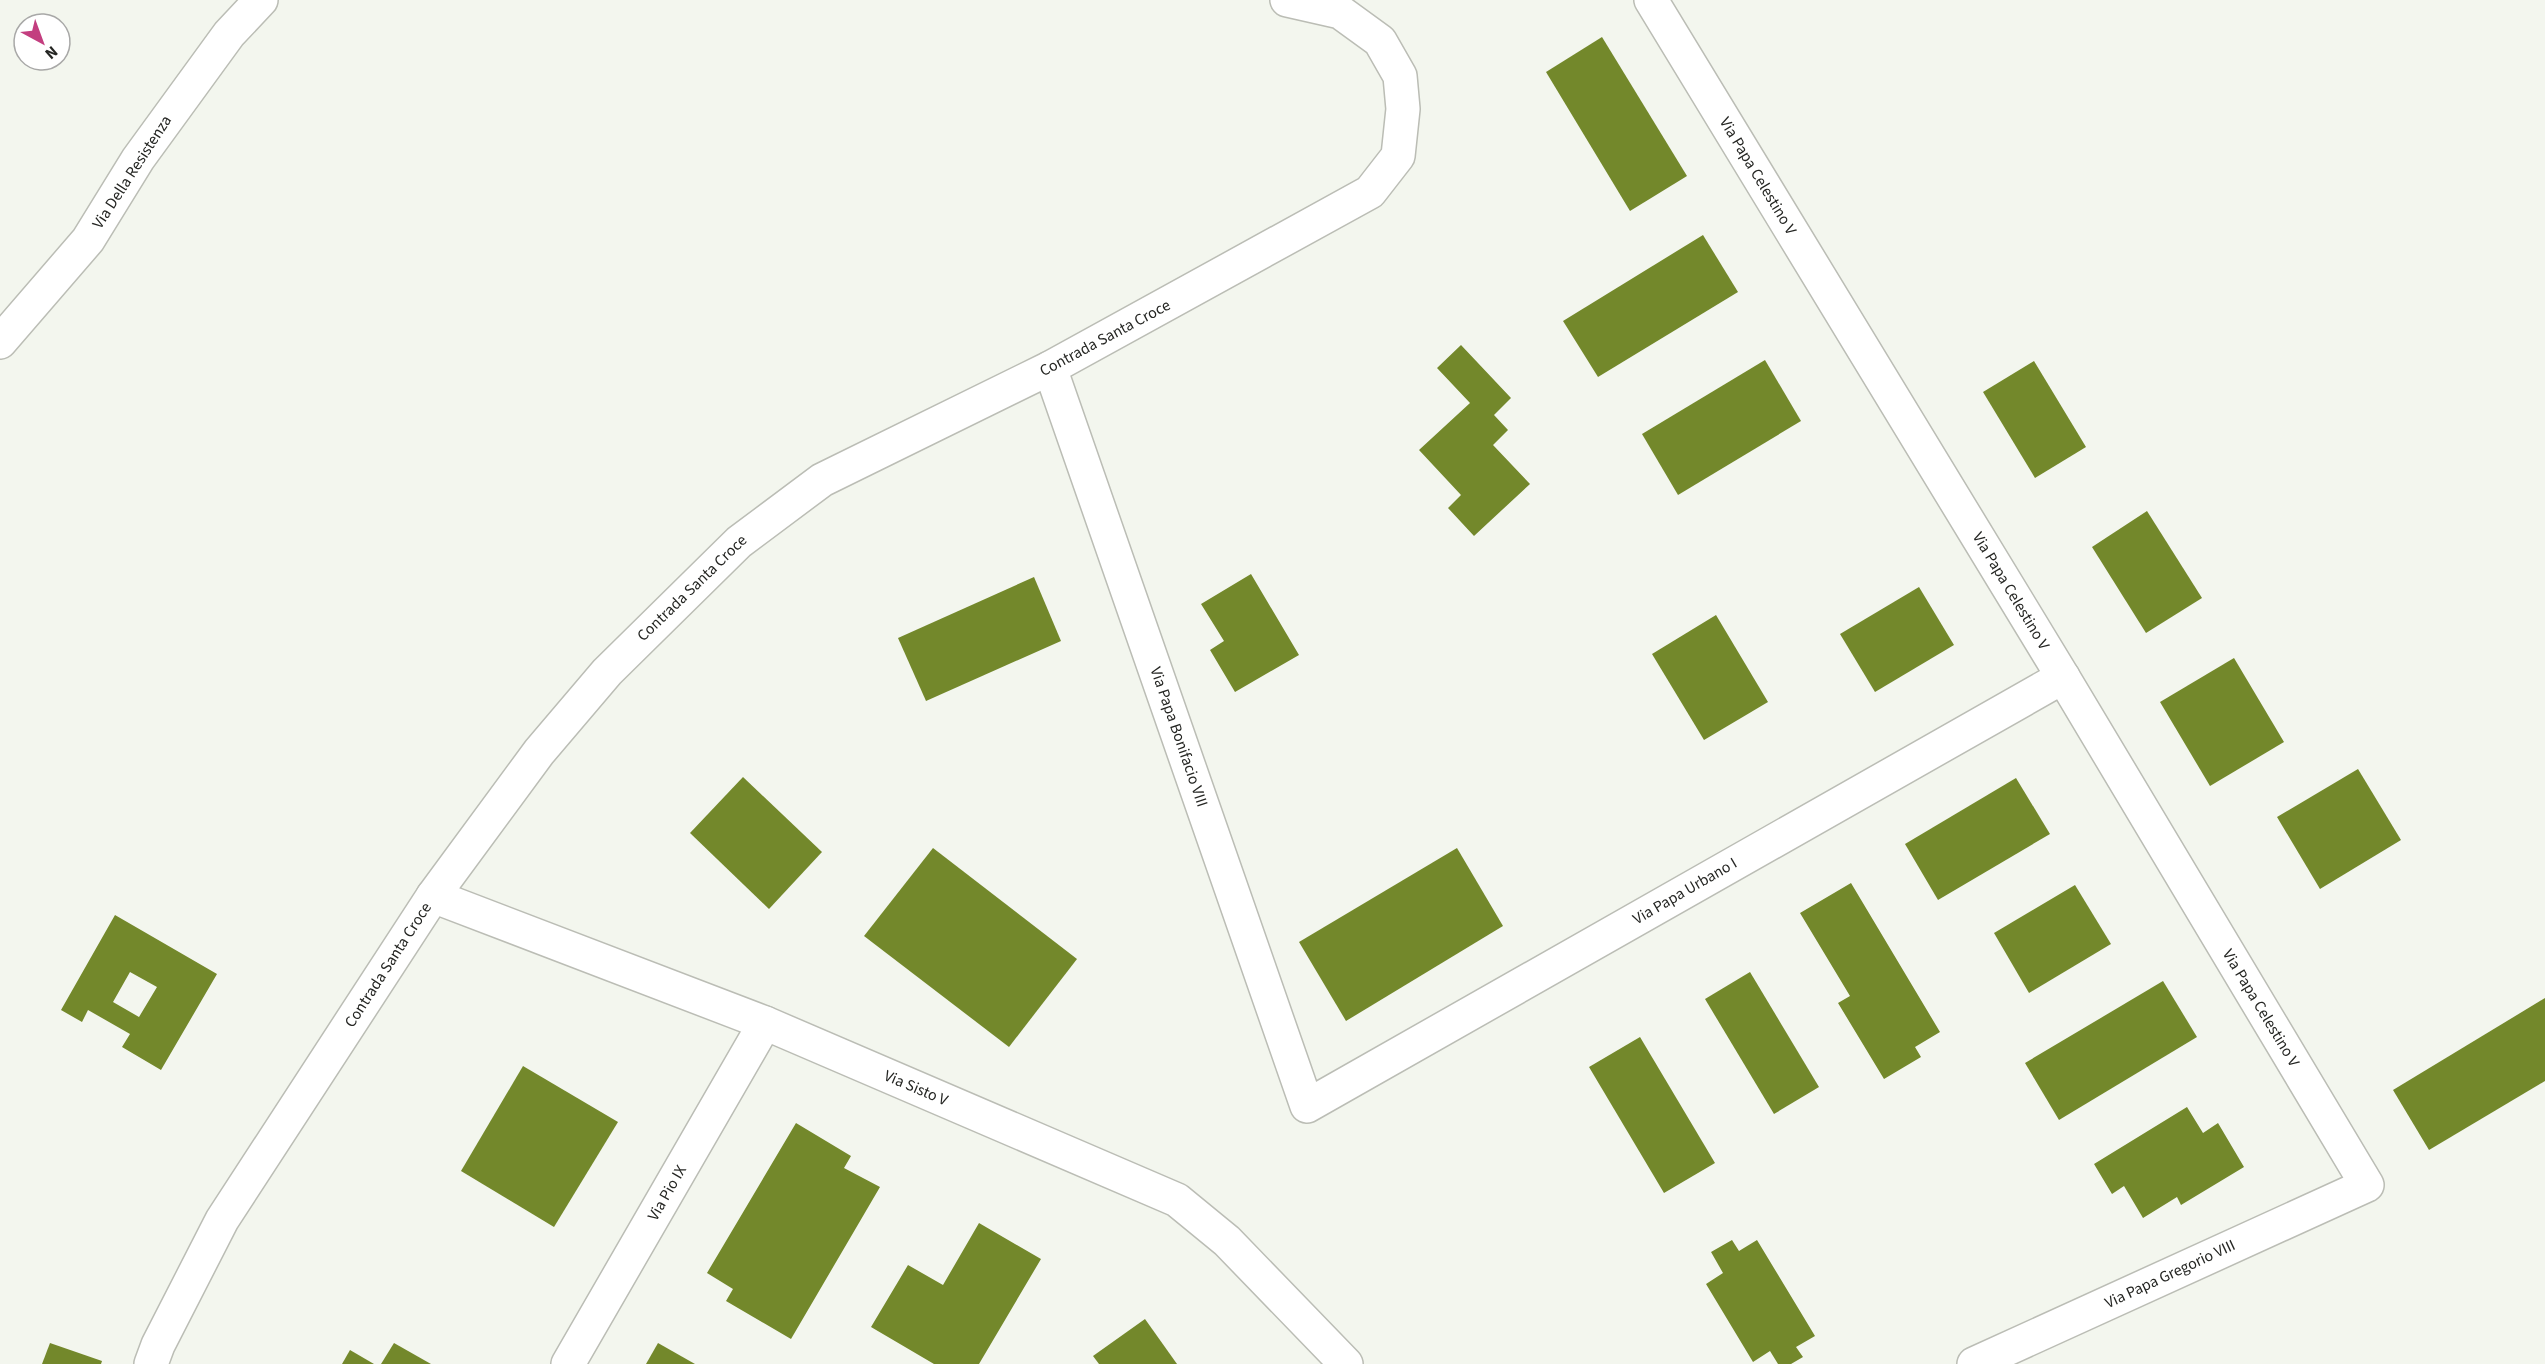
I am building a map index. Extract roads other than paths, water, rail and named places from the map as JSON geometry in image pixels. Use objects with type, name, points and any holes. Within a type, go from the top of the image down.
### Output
[{"type":"street","name":"Via Della Resistenza","points":[[0,342],[88,240],[138,159],[229,34],[261,0]]},
{"type":"street","name":"Contrada Santa Croce","points":[[151,1364],[222,1220],[433,896],[539,752],[607,672],[739,542],[822,480],[1050,368],[1370,192],[1398,156],[1403,109],[1400,76],[1380,41],[1340,12],[1287,0]]},
{"type":"street","name":"Via Papa Celestino V","points":[[1651,0],[2063,677],[2367,1185]]},
{"type":"street","name":"Via Papa Bonifacio VIII","points":[[1050,368],[1307,1106]]},
{"type":"street","name":"Via Papa Urbano I","points":[[1307,1106],[2063,677]]},
{"type":"street","name":"Via Sisto V","points":[[433,896],[765,1023],[1177,1200],[1227,1241],[1346,1364]]},
{"type":"street","name":"Via Pio IX","points":[[568,1364],[765,1023]]},
{"type":"street","name":"Via Papa Gregorio VIII","points":[[1974,1364],[2367,1185]]}]
